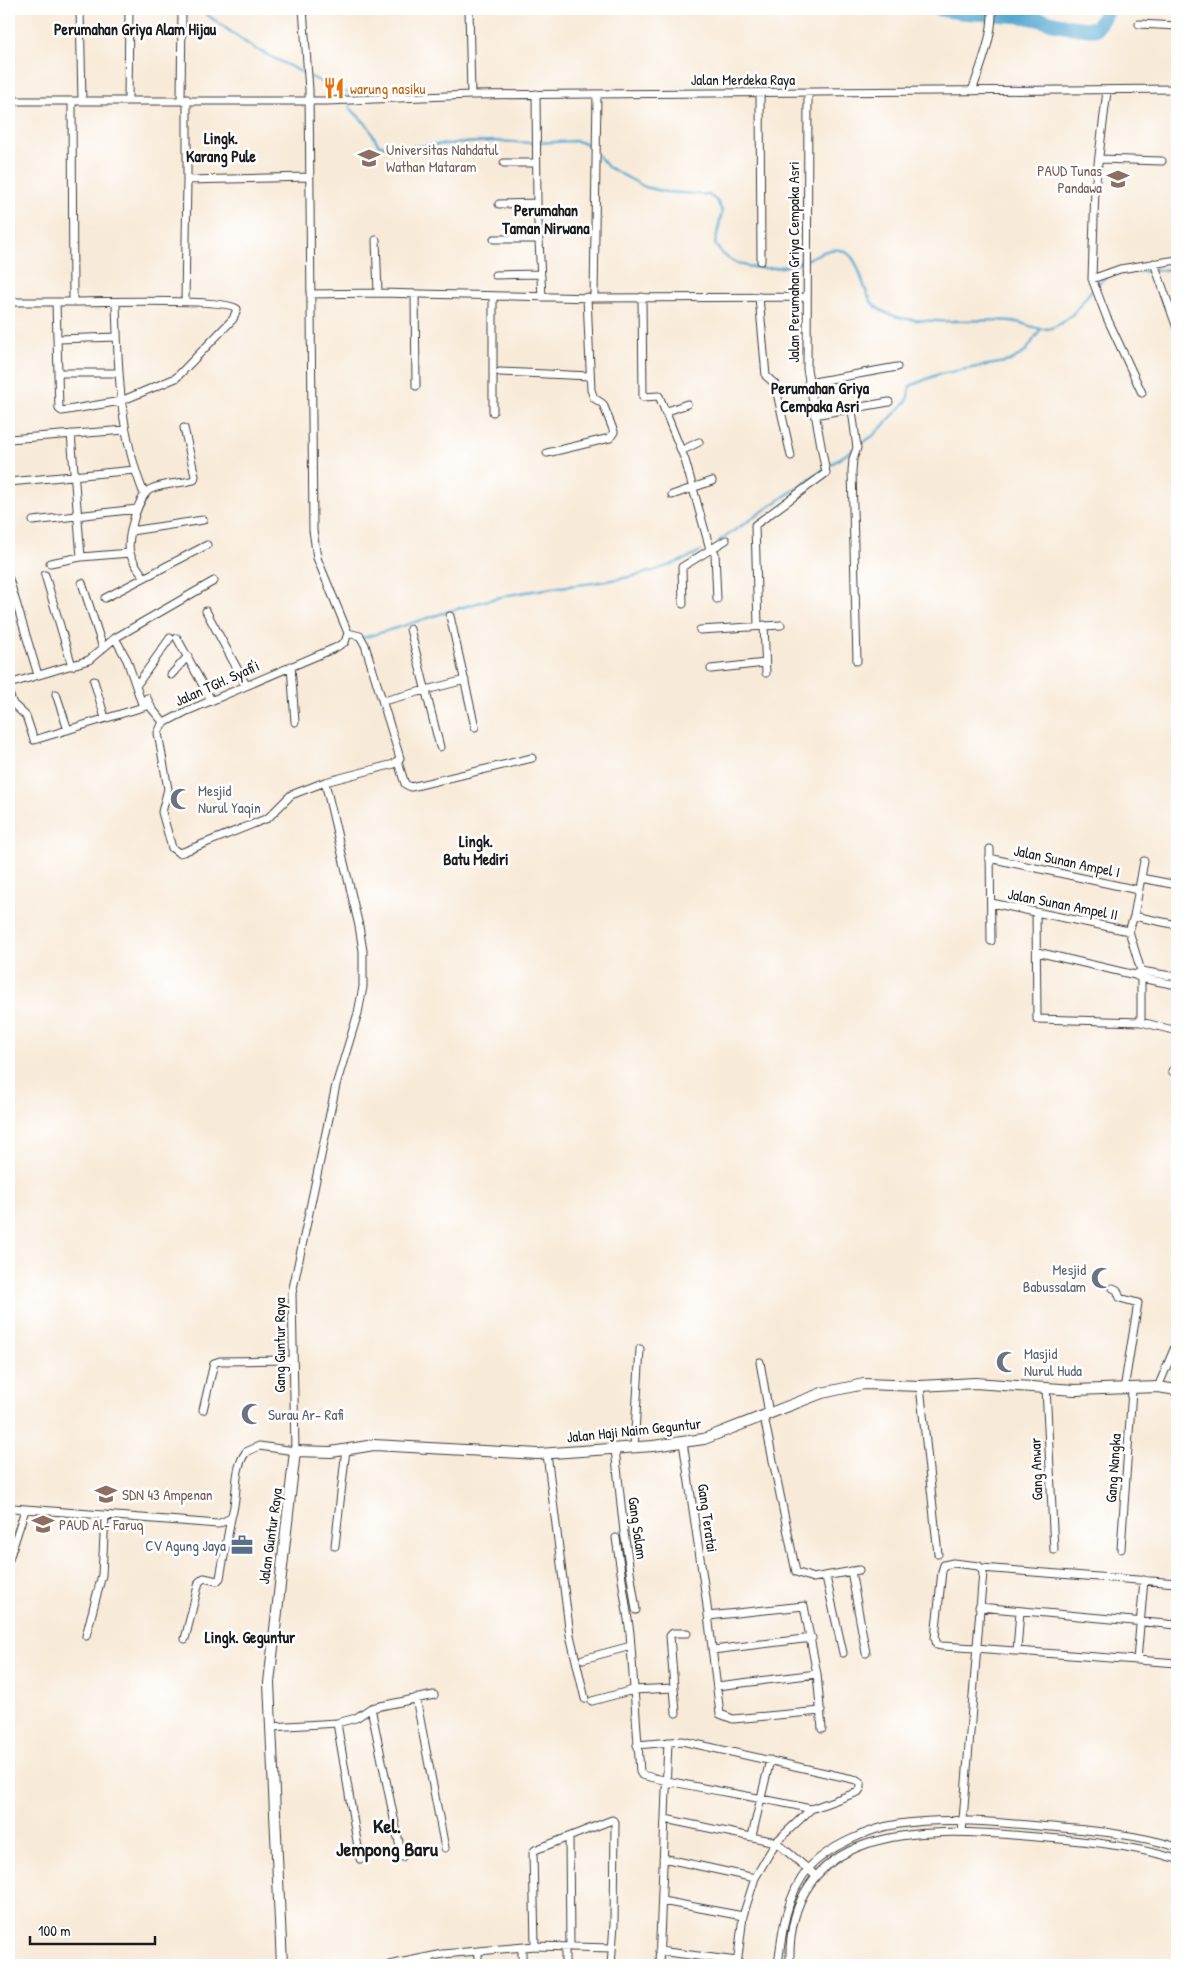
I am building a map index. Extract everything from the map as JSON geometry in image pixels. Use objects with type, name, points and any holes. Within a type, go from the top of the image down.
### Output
[{"type":"street","points":[[80,9],[82,101]]},
{"type":"street","points":[[128,100],[129,9]]},
{"type":"street","points":[[182,9],[187,180],[185,301]]},
{"type":"street","points":[[303,9],[309,100],[313,539],[317,558],[348,633],[362,639],[400,754],[398,762],[405,784],[411,787],[532,758]]},
{"type":"street","points":[[469,9],[471,95]]},
{"type":"street","points":[[972,91],[984,54],[992,20],[992,9]]},
{"type":"street","points":[[1139,24],[1177,26]]},
{"type":"street","name":"Jalan Merdeka Raya","points":[[9,101],[327,101],[536,94],[1177,89]]},
{"type":"street","points":[[1107,91],[1093,224],[1092,280],[1096,293],[1142,393]]},
{"type":"street","name":"Jalan Perumahan Griya Cempaka Asri","points":[[761,626],[755,525],[826,473],[808,383],[806,266],[808,92]]},
{"type":"street","points":[[760,93],[760,261]]},
{"type":"street","points":[[536,94],[538,239],[542,297]]},
{"type":"street","points":[[547,453],[610,438],[612,435],[608,415],[603,404],[593,397],[590,376],[590,297],[597,164],[597,94]]},
{"type":"street","points":[[72,101],[74,302]]},
{"type":"street","points":[[1099,159],[1162,161]]},
{"type":"street","points":[[504,163],[536,163]]},
{"type":"street","points":[[187,180],[309,177]]},
{"type":"street","points":[[499,204],[537,203]]},
{"type":"street","points":[[494,239],[538,239]]},
{"type":"street","points":[[376,240],[378,293]]},
{"type":"street","points":[[1092,280],[1120,269],[1155,267],[1177,260]]},
{"type":"street","points":[[1155,267],[1177,328]]},
{"type":"street","points":[[495,276],[540,274]]},
{"type":"street","points":[[310,294],[378,293],[542,297],[806,297]]},
{"type":"street","points":[[416,295],[416,386]]},
{"type":"street","points":[[492,412],[493,296]]},
{"type":"street","points":[[642,297],[643,397],[659,396],[681,451],[710,549],[715,553],[717,599]]},
{"type":"street","points":[[759,297],[766,376],[775,384],[791,456]]},
{"type":"street","points":[[9,302],[56,302],[74,302],[116,303],[185,301],[233,305],[237,309],[233,319],[182,374],[120,402],[60,410],[56,302]]},
{"type":"street","points":[[116,303],[117,373],[120,402],[135,470],[144,494]]},
{"type":"street","points":[[58,339],[117,338]]},
{"type":"street","points":[[808,383],[897,367]]},
{"type":"street","points":[[500,372],[590,376]]},
{"type":"street","points":[[59,373],[117,373]]},
{"type":"street","points":[[814,416],[889,402]]},
{"type":"street","points":[[665,412],[687,404]]},
{"type":"street","points":[[852,410],[857,445],[852,461],[857,662]]},
{"type":"street","points":[[144,577],[130,553],[131,531],[144,494],[156,487],[194,480],[195,476],[184,428]]},
{"type":"street","points":[[9,439],[126,430]]},
{"type":"street","points":[[71,434],[81,557]]},
{"type":"street","points":[[681,451],[699,442]]},
{"type":"street","points":[[9,482],[135,470]]},
{"type":"street","points":[[672,495],[712,481]]},
{"type":"street","points":[[33,521],[137,510]]},
{"type":"street","points":[[131,531],[203,520]]},
{"type":"street","points":[[684,604],[682,567],[726,540]]},
{"type":"street","points":[[105,598],[207,545]]},
{"type":"street","points":[[50,564],[81,557],[130,553]]},
{"type":"street","points":[[45,575],[72,666]]},
{"type":"street","points":[[9,579],[38,675]]},
{"type":"street","points":[[9,684],[90,660],[115,638],[214,581]]},
{"type":"street","points":[[82,583],[103,648]]},
{"type":"street","points":[[206,611],[246,685]]},
{"type":"street","points":[[450,616],[475,727]]},
{"type":"street","points":[[700,630],[781,625]]},
{"type":"street","points":[[761,626],[766,673]]},
{"type":"street","points":[[410,629],[440,747]]},
{"type":"street","name":"Jalan TGH. Syafi'i","points":[[325,782],[291,795],[268,818],[179,853],[172,848],[163,816],[168,784],[158,733],[164,723],[211,700],[342,645],[348,633]]},
{"type":"street","points":[[115,638],[127,660],[136,686],[164,723]]},
{"type":"street","points":[[136,686],[174,638],[188,656],[211,700]]},
{"type":"street","points":[[171,675],[188,656]]},
{"type":"street","points":[[711,669],[765,663]]},
{"type":"street","points":[[291,666],[295,722]]},
{"type":"street","points":[[383,701],[465,680]]},
{"type":"street","points":[[94,681],[105,718]]},
{"type":"street","points":[[9,694],[14,704],[26,716],[34,740],[147,703]]},
{"type":"street","points":[[56,694],[68,730]]},
{"type":"street","points":[[325,782],[398,762]]},
{"type":"street","name":"Gang Guntur Raya","points":[[295,1446],[292,1293],[335,1088],[359,1010],[363,987],[362,948],[325,782]]},
{"type":"street","name":"Jalan Sunan Ampel II","points":[[990,849],[991,941]]},
{"type":"street","name":"Jalan Sunan Ampel I","points":[[989,858],[1138,890]]},
{"type":"street","points":[[1141,1022],[1139,975],[1128,931],[1134,916],[1144,861]]},
{"type":"street","points":[[1140,878],[1177,885]]},
{"type":"street","name":"Jalan Sunan Ampel II","points":[[991,903],[1128,931]]},
{"type":"street","points":[[1036,913],[1036,1019],[1141,1022],[1177,1030]]},
{"type":"street","points":[[1134,916],[1177,925]]},
{"type":"street","points":[[1037,952],[1177,985]]},
{"type":"street","points":[[1139,975],[1177,977]]},
{"type":"street","name":"Gang Nangka","points":[[1113,1288],[1117,1290],[1120,1298],[1138,1303],[1128,1389],[1121,1549]]},
{"type":"street","points":[[1158,1387],[1177,1342]]},
{"type":"street","points":[[634,1444],[640,1349]]},
{"type":"street","points":[[203,1410],[214,1363],[220,1361],[292,1360]]},
{"type":"street","points":[[760,1362],[767,1412],[796,1572],[813,1578],[859,1570]]},
{"type":"street","name":"Jalan Haji Naim Geguntur","points":[[295,1446],[331,1452],[374,1445],[515,1454],[547,1454],[614,1449],[634,1444],[683,1442],[704,1439],[767,1412],[822,1393],[853,1385],[998,1384],[1075,1390],[1158,1387],[1177,1390]]},
{"type":"street","points":[[920,1386],[938,1554]]},
{"type":"street","name":"Gang Anwar","points":[[1046,1387],[1054,1550]]},
{"type":"street","name":"Gang Teratai","points":[[683,1442],[706,1598],[720,1714],[733,1719],[821,1711]]},
{"type":"street","points":[[185,1639],[199,1582],[204,1578],[217,1581],[220,1578],[234,1506],[239,1466],[246,1452],[259,1446],[295,1446]]},
{"type":"street","name":"Jalan Guntur Raya","points":[[282,1965],[269,1688],[295,1446]]},
{"type":"street","points":[[336,1546],[346,1449]]},
{"type":"street","name":"Gang Salam","points":[[614,1449],[636,1610]]},
{"type":"street","points":[[547,1454],[571,1638],[588,1700],[634,1690],[674,1688]]},
{"type":"street","points":[[13,1508],[218,1524],[231,1518]]},
{"type":"street","points":[[9,1559],[25,1510]]},
{"type":"street","points":[[86,1636],[102,1575],[105,1515]]},
{"type":"street","points":[[616,1538],[630,1646],[639,1768],[642,1775],[811,1809]]},
{"type":"street","points":[[1177,1583],[981,1568],[952,1563],[942,1567],[935,1638],[937,1645],[1177,1663]]},
{"type":"street","points":[[962,1832],[975,1648],[983,1572],[981,1568]]},
{"type":"street","points":[[851,1571],[866,1653]]},
{"type":"street","points":[[826,1577],[843,1653]]},
{"type":"street","points":[[1137,1660],[1144,1580]]},
{"type":"street","points":[[708,1616],[804,1606],[818,1674],[822,1729]]},
{"type":"street","points":[[980,1607],[1177,1625]]},
{"type":"street","points":[[1017,1651],[1020,1611]]},
{"type":"street","points":[[676,1713],[671,1634],[688,1633]]},
{"type":"street","points":[[713,1650],[812,1638]]},
{"type":"street","points":[[583,1659],[630,1646]]},
{"type":"street","points":[[717,1686],[818,1674]]},
{"type":"street","points":[[271,1727],[337,1723],[356,1718],[371,1708],[434,1694]]},
{"type":"street","points":[[416,1698],[446,1848]]},
{"type":"street","points":[[371,1708],[402,1857]]},
{"type":"street","points":[[337,1723],[360,1859]]},
{"type":"street","points":[[637,1745],[682,1741],[857,1780],[861,1783],[861,1788],[858,1792],[811,1809],[776,1842],[755,1878],[743,1916],[737,1963],[659,1951]]},
{"type":"street","points":[[659,1965],[668,1742]]},
{"type":"street","points":[[752,1836],[770,1760]]},
{"type":"street","points":[[665,1820],[776,1842],[816,1876]]},
{"type":"street","points":[[534,1946],[534,1854],[536,1849],[610,1821],[614,1822],[611,1965]]},
{"type":"street","points":[[778,1965],[783,1925],[790,1900],[808,1870],[823,1855],[846,1841],[875,1830],[897,1824],[962,1821],[1118,1834],[1146,1839],[1177,1848]]},
{"type":"street","points":[[790,1965],[793,1925],[798,1910],[816,1876],[831,1862],[850,1850],[880,1838],[902,1834],[962,1832],[1117,1844],[1177,1859]]},
{"type":"street","points":[[1117,1844],[1118,1834]]},
{"type":"street","points":[[565,1965],[568,1947],[569,1837]]},
{"type":"street","points":[[663,1858],[755,1878]]},
{"type":"street","points":[[662,1902],[743,1916]]},
{"type":"street","points":[[389,1965],[429,1957],[534,1946],[612,1948]]},
{"type":"street","points":[[522,1948],[522,1965]]},
{"type":"street","points":[[478,1951],[478,1965]]},
{"type":"street","points":[[429,1957],[430,1965]]},
{"type":"waterway","points":[[199,9],[252,47],[321,82],[329,90],[348,92],[350,108],[368,126],[378,144],[389,148],[493,141],[534,143],[574,141],[585,143],[594,151]]},
{"type":"waterway","points":[[940,9],[1030,17],[1086,29],[1096,29],[1108,9]]},
{"type":"waterway","points":[[598,155],[608,167],[645,187],[666,192],[709,195],[717,201],[722,211],[715,244],[722,253],[742,265],[766,268],[778,267],[801,262],[830,250],[835,249],[847,253],[857,265],[869,299],[874,305],[886,313],[902,318],[939,321],[1011,321],[1041,329],[1051,328],[1069,317],[1094,288],[1109,276]]},
{"type":"waterway","points":[[1117,273],[1177,269]]},
{"type":"waterway","points":[[719,541],[874,435],[907,401],[910,386],[939,374],[1010,361],[1025,352],[1041,329]]},
{"type":"waterway","points":[[362,638],[469,605],[505,596],[628,577],[653,571],[677,563],[701,551]]},
{"type":"place","name":"warung nasiku","points":[[334,88]]},
{"type":"place","name":"Universitas Nahdatul Wathan Mataram","points":[[369,158]]},
{"type":"place","name":"PAUD Tunas Pandawa","points":[[1118,179]]},
{"type":"place","name":"Mesjid Nurul Yaqin","points":[[181,799]]},
{"type":"place","name":"Mesjid Babussalam","points":[[1102,1278]]},
{"type":"place","name":"Masjid Nurul Huda","points":[[1007,1362]]},
{"type":"place","name":"Surau Ar- Rafi","points":[[252,1414]]},
{"type":"place","name":"SDN 43 Ampenan","points":[[106,1494]]},
{"type":"place","name":"PAUD Al- Faruq","points":[[43,1524]]},
{"type":"place","name":"CV Agung Jaya","points":[[242,1545]]},
{"type":"district","name":"Perumahan Griya Alam Hijau","points":[[135,29]]},
{"type":"district","name":"Lingk. Karang Pule","points":[[221,147]]},
{"type":"district","name":"Perumahan Taman Nirwana","points":[[546,219]]},
{"type":"district","name":"Perumahan Griya Cempaka Asri","points":[[820,397]]},
{"type":"district","name":"Lingk. Batu Mediri","points":[[476,850]]},
{"type":"district","name":"Lingk. Geguntur","points":[[250,1637]]},
{"type":"district","name":"Kel. Jempong Baru","points":[[387,1836]]}]
